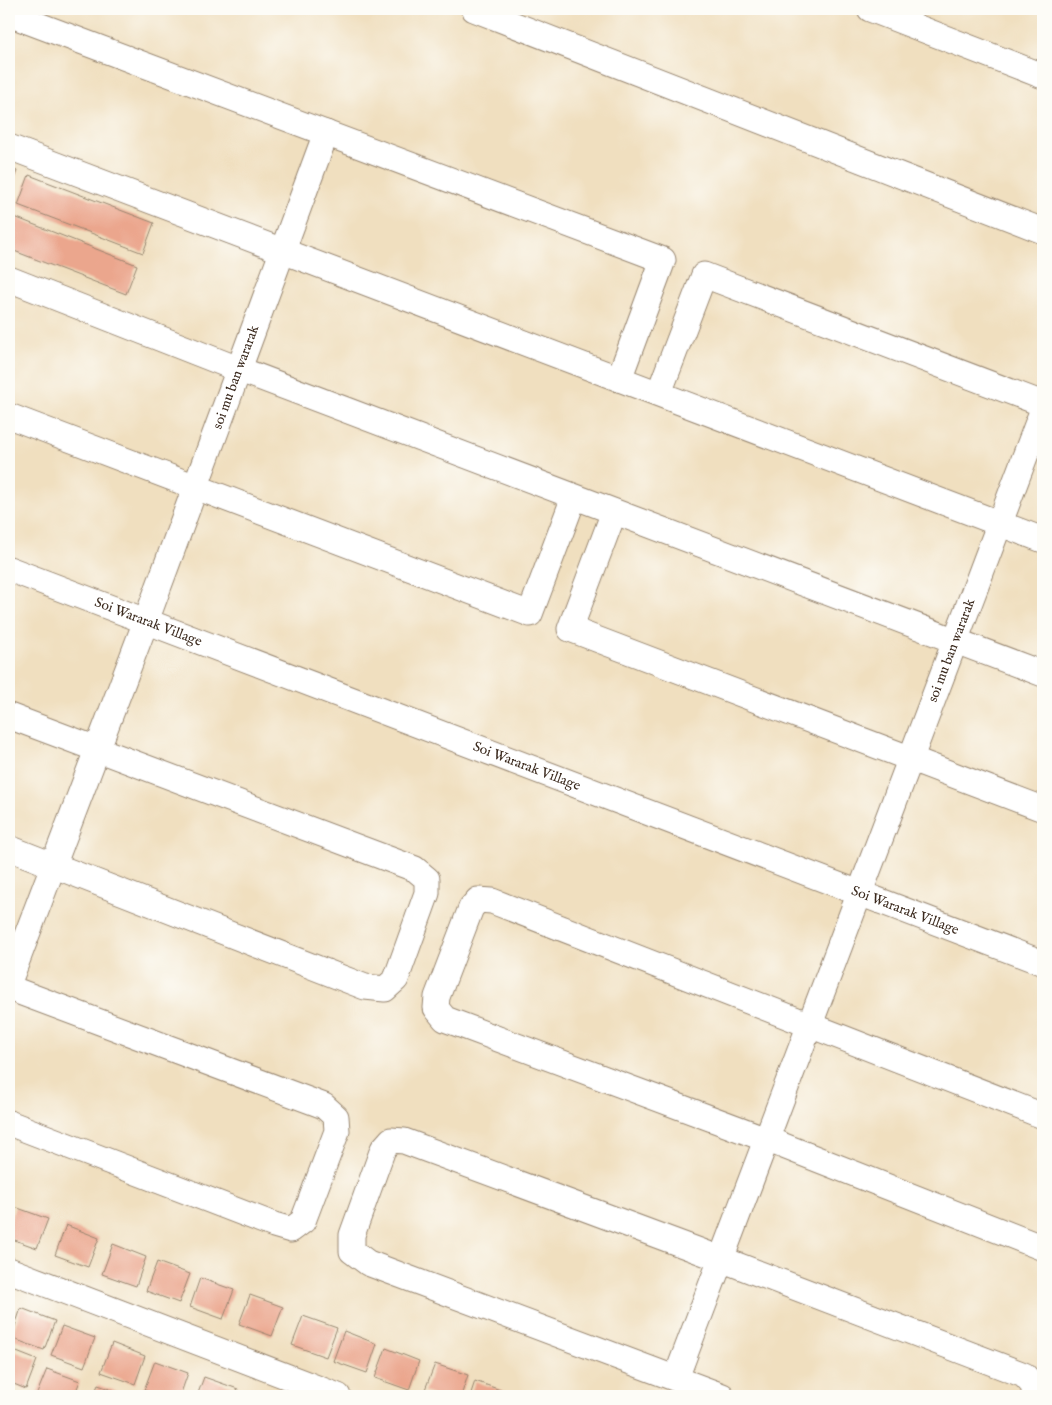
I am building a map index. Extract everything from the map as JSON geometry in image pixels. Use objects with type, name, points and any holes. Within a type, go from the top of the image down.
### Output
[{"type":"street","points":[[474,9],[1043,231]]},
{"type":"street","points":[[870,9],[1043,76]]},
{"type":"street","points":[[9,14],[663,260],[619,378]]},
{"type":"street","name":"soi mu ban wararak","points":[[9,982],[146,621],[326,133]]},
{"type":"street","points":[[9,147],[1000,522],[1043,540]]},
{"type":"street","points":[[659,393],[704,275],[1043,404]]},
{"type":"street","points":[[9,279],[238,369],[1043,674]]},
{"type":"street","name":"soi mu ban wararak","points":[[676,1378],[1043,409]]},
{"type":"street","points":[[9,416],[530,614],[574,497]]},
{"type":"street","points":[[614,512],[570,629],[1043,810]]},
{"type":"street","name":"Soi Wararak Village","points":[[9,569],[1043,963]]},
{"type":"street","points":[[9,716],[415,870],[427,879],[427,893],[396,979],[385,989],[365,987],[9,848]]},
{"type":"street","points":[[1043,1116],[492,901],[478,900],[471,908],[437,997],[436,1008],[445,1019],[766,1139],[1043,1248]]},
{"type":"street","points":[[9,988],[324,1106],[336,1117],[337,1132],[303,1220],[291,1230],[274,1226],[9,1123]]},
{"type":"street","points":[[722,1396],[368,1263],[352,1251],[352,1235],[383,1149],[391,1140],[404,1141],[721,1259],[1024,1375],[1034,1386],[1034,1396]]},
{"type":"street","points":[[9,1270],[338,1396]]},
{"type":"building","points":[[9,168],[17,171],[9,191]]},
{"type":"building","points":[[29,175],[154,223],[143,253],[18,205]]},
{"type":"building","points":[[12,216],[137,265],[126,294],[9,249],[9,224]]},
{"type":"building","points":[[15,1207],[48,1219],[37,1248],[9,1238],[9,1224]]},
{"type":"building","points":[[66,1225],[99,1238],[88,1267],[55,1255]]},
{"type":"building","points":[[113,1244],[146,1257],[136,1286],[102,1274]]},
{"type":"building","points":[[157,1262],[190,1274],[179,1303],[146,1291]]},
{"type":"building","points":[[200,1278],[234,1290],[223,1319],[190,1307]]},
{"type":"building","points":[[250,1295],[283,1307],[272,1336],[239,1324]]},
{"type":"building","points":[[21,1308],[55,1321],[44,1350],[11,1338]]},
{"type":"building","points":[[303,1316],[337,1328],[326,1357],[292,1345]]},
{"type":"building","points":[[62,1326],[95,1338],[84,1367],[51,1355]]},
{"type":"building","points":[[344,1331],[377,1344],[367,1373],[333,1361]]},
{"type":"building","points":[[112,1343],[145,1356],[135,1384],[101,1372]]},
{"type":"building","points":[[386,1348],[419,1361],[409,1390],[375,1378]]},
{"type":"building","points":[[9,1349],[37,1360],[26,1389],[9,1382]]},
{"type":"building","points":[[155,1361],[188,1373],[180,1396],[162,1396],[144,1390]]},
{"type":"building","points":[[435,1364],[468,1375],[461,1396],[435,1396],[424,1392]]},
{"type":"building","points":[[47,1369],[80,1381],[74,1396],[36,1396]]},
{"type":"building","points":[[204,1377],[238,1389],[235,1396],[197,1396]]},
{"type":"building","points":[[475,1381],[509,1393],[508,1396],[470,1396]]},
{"type":"building","points":[[98,1385],[130,1396],[93,1396]]}]
